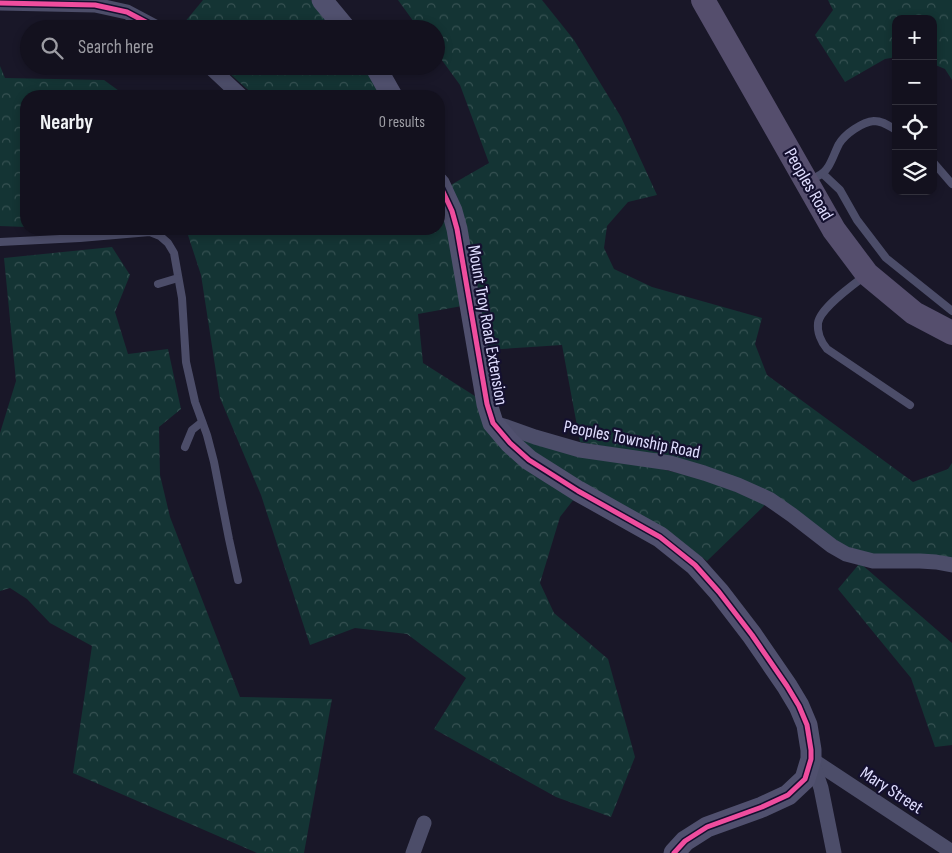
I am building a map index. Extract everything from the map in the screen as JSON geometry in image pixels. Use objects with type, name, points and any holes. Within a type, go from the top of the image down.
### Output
[{"type":"main road","name":"Peoples Road","points":[[703,0],[815,177],[834,230],[867,274],[914,312],[952,333]]},
{"type":"street","points":[[322,0],[339,20]]},
{"type":"street","points":[[0,3],[95,5],[127,12],[142,20]]},
{"type":"street","points":[[219,75],[235,90]]},
{"type":"street","points":[[380,75],[389,90]]},
{"type":"street","name":"Mount Troy Road Extension","points":[[445,196],[457,229],[486,396],[493,423],[510,443],[529,460],[578,491],[660,538],[695,565],[719,592],[752,635],[800,706],[807,725],[810,737],[811,759],[806,779],[788,795],[762,807],[707,827],[686,840],[674,853]]},
{"type":"street","name":"Peoples Township Road","points":[[493,423],[573,448],[670,463],[738,484],[768,499],[832,546],[846,554],[874,561],[920,561],[952,565]]},
{"type":"street","points":[[811,759],[821,788],[834,853]]},
{"type":"street","name":"Mary Street","points":[[811,759],[952,852]]},
{"type":"street","points":[[412,853],[424,823]]},
{"type":"lane","points":[[892,128],[884,123],[873,121],[863,124],[850,132],[843,139],[833,159],[815,177],[840,190],[857,220],[886,258],[952,312]]},
{"type":"lane","points":[[937,167],[952,184]]},
{"type":"lane","points":[[0,242],[111,235]]},
{"type":"lane","points":[[158,235],[168,243],[174,253],[182,298],[186,362],[195,402],[214,462],[238,580]]},
{"type":"lane","points":[[867,274],[841,295],[820,316],[818,322],[822,344],[910,405]]},
{"type":"lane","points":[[158,284],[178,278]]},
{"type":"lane","points":[[185,447],[192,430],[202,422]]},
{"type":"green space","points":[[203,0],[311,0],[329,20],[186,20]]},
{"type":"green space","points":[[398,0],[542,0],[574,40],[621,117],[657,195],[628,202],[607,226],[604,248],[614,269],[652,287],[762,318],[755,344],[767,375],[913,482],[948,469],[952,463],[952,561],[874,556],[855,552],[678,459],[580,442],[562,345],[485,350],[449,186],[489,163],[460,85],[445,64],[445,20],[412,20]]},
{"type":"green space","points":[[828,0],[952,0],[952,80],[945,69],[937,66],[937,15],[892,15],[892,58],[885,59],[845,82],[815,35],[833,10]]},
{"type":"green space","points":[[0,66],[5,78],[104,80],[118,90],[20,90],[20,227],[0,226]]},
{"type":"green space","points":[[231,75],[371,75],[380,90],[248,90]]},
{"type":"green space","points":[[445,209],[462,306],[418,314],[423,363],[478,398],[574,499],[560,517],[540,583],[554,613],[608,659],[635,757],[611,817],[556,797],[434,729],[466,678],[407,634],[355,628],[310,645],[261,495],[220,398],[201,275],[188,235],[445,235]]},
{"type":"green space","points":[[112,247],[130,275],[115,312],[128,354],[168,349],[181,409],[159,427],[160,475],[170,517],[240,697],[332,699],[304,853],[257,853],[73,773],[92,646],[50,623],[27,599],[10,588],[0,591],[0,433],[16,381],[4,258]]},
{"type":"green space","points":[[511,434],[704,479],[766,504],[707,561],[666,530],[531,453]]},
{"type":"green space","points":[[860,563],[952,643],[952,745],[935,747],[911,678],[838,589]]},
{"type":"cycle path","points":[[0,3],[95,5],[127,12],[142,20]]},
{"type":"cycle path","points":[[445,196],[457,229],[487,404],[493,423],[510,443],[529,460],[578,491],[660,537],[695,565],[719,592],[752,635],[787,686],[799,706],[807,725],[811,759],[805,779],[788,795],[762,807],[707,827],[685,841],[674,853]]}]
